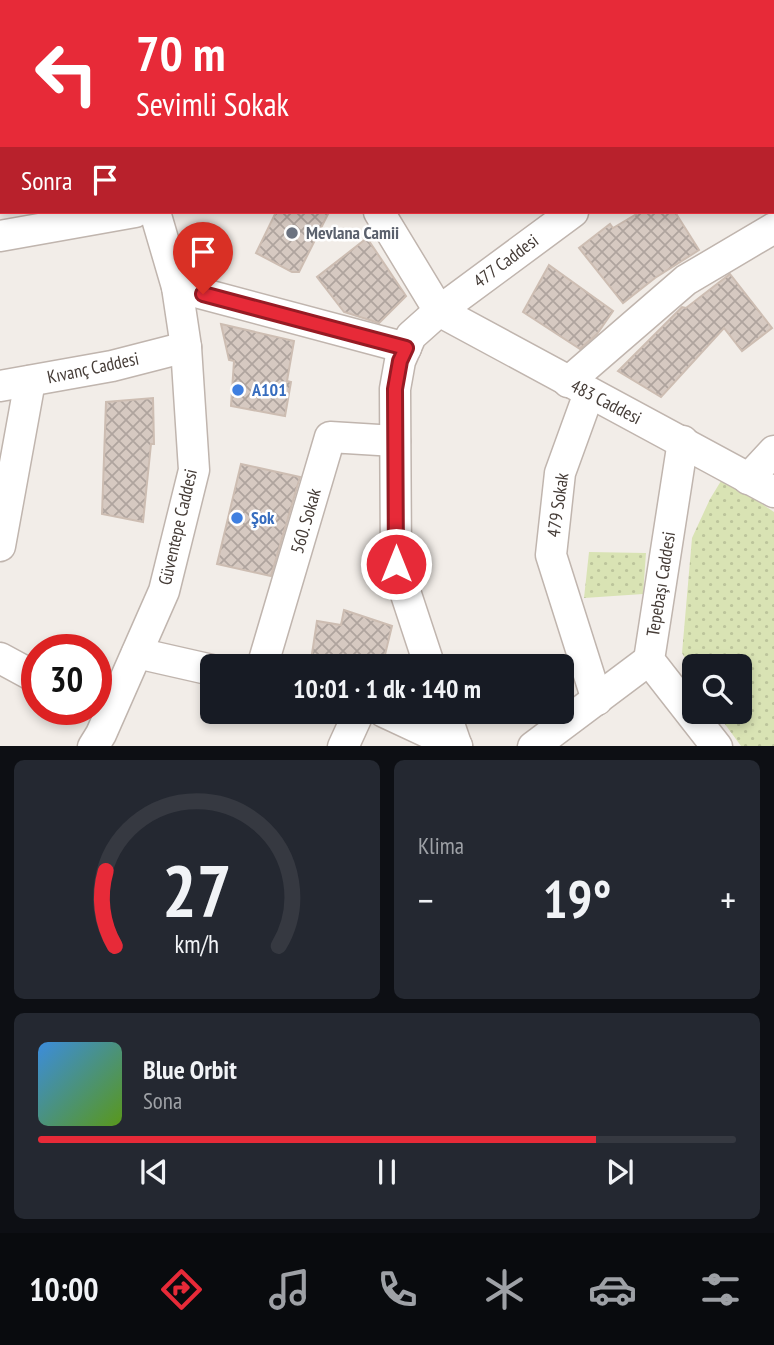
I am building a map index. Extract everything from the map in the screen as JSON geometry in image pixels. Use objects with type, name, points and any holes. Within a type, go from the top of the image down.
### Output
[{"type":"street","points":[[0,236],[124,214]]},
{"type":"street","name":"Güventepe Caddesi","points":[[100,731],[164,590],[194,470],[186,347],[177,287],[156,214]]},
{"type":"street","points":[[380,214],[439,310]]},
{"type":"street","name":"477 Caddesi","points":[[406,348],[411,336],[439,310],[570,214]]},
{"type":"street","name":"479 Sokak","points":[[597,700],[551,555],[560,473],[579,387],[686,280],[774,228]]},
{"type":"street","points":[[177,287],[406,348],[400,361],[395,389],[396,564],[426,654]]},
{"type":"street","name":"483 Caddesi","points":[[439,310],[761,486]]},
{"type":"street","name":"Kıvanç Caddesi","points":[[0,386],[113,366],[186,347]]},
{"type":"street","points":[[0,546],[30,381]]},
{"type":"street","name":"560. Sokak","points":[[266,654],[330,437],[395,441]]},
{"type":"street","name":"Tepebaşı Caddesi","points":[[683,441],[649,660],[716,746]]},
{"type":"street","points":[[761,486],[774,451]]},
{"type":"street","points":[[137,653],[200,667]]},
{"type":"street","points":[[0,658],[21,669]]},
{"type":"street","points":[[534,746],[649,660]]},
{"type":"street","points":[[343,746],[354,724]]},
{"type":"street","points":[[410,724],[457,746]]},
{"type":"street","points":[[449,724],[457,746]]},
{"type":"green space","points":[[721,481],[774,512],[774,746],[741,746],[725,724],[752,724],[752,654],[682,653],[692,538]]},
{"type":"green space","points":[[589,552],[646,553],[643,594],[584,598]]},
{"type":"building","name":"Mevlana Camii","points":[[275,214],[328,214],[299,272],[292,272],[256,253]]},
{"type":"building","points":[[637,214],[676,214],[699,250],[655,278],[623,303],[579,248],[610,224],[613,228]]},
{"type":"building","points":[[367,238],[406,296],[379,323],[344,312],[317,277]]},
{"type":"building","points":[[549,265],[613,311],[597,334],[580,349],[523,312]]},
{"type":"building","points":[[730,274],[772,328],[742,351],[724,328],[661,397],[618,371],[682,307],[686,308]]},
{"type":"building","points":[[221,324],[294,341],[287,381],[291,382],[285,416],[231,406],[234,361],[229,360]]},
{"type":"building","points":[[153,398],[154,444],[151,444],[143,522],[102,514],[106,402]]},
{"type":"building","points":[[241,464],[300,477],[271,576],[217,564]]},
{"type":"building","points":[[344,610],[392,626],[385,654],[312,654],[317,621],[341,625]]},
{"type":"place","name":"Mevlana Camii","points":[[292,233]]},
{"type":"place","name":"A101","points":[[238,390]]},
{"type":"place","name":"Şok","points":[[237,518]]},
{"type":"route","points":[[203,294],[406,348],[400,361],[395,389],[396,564]]}]
